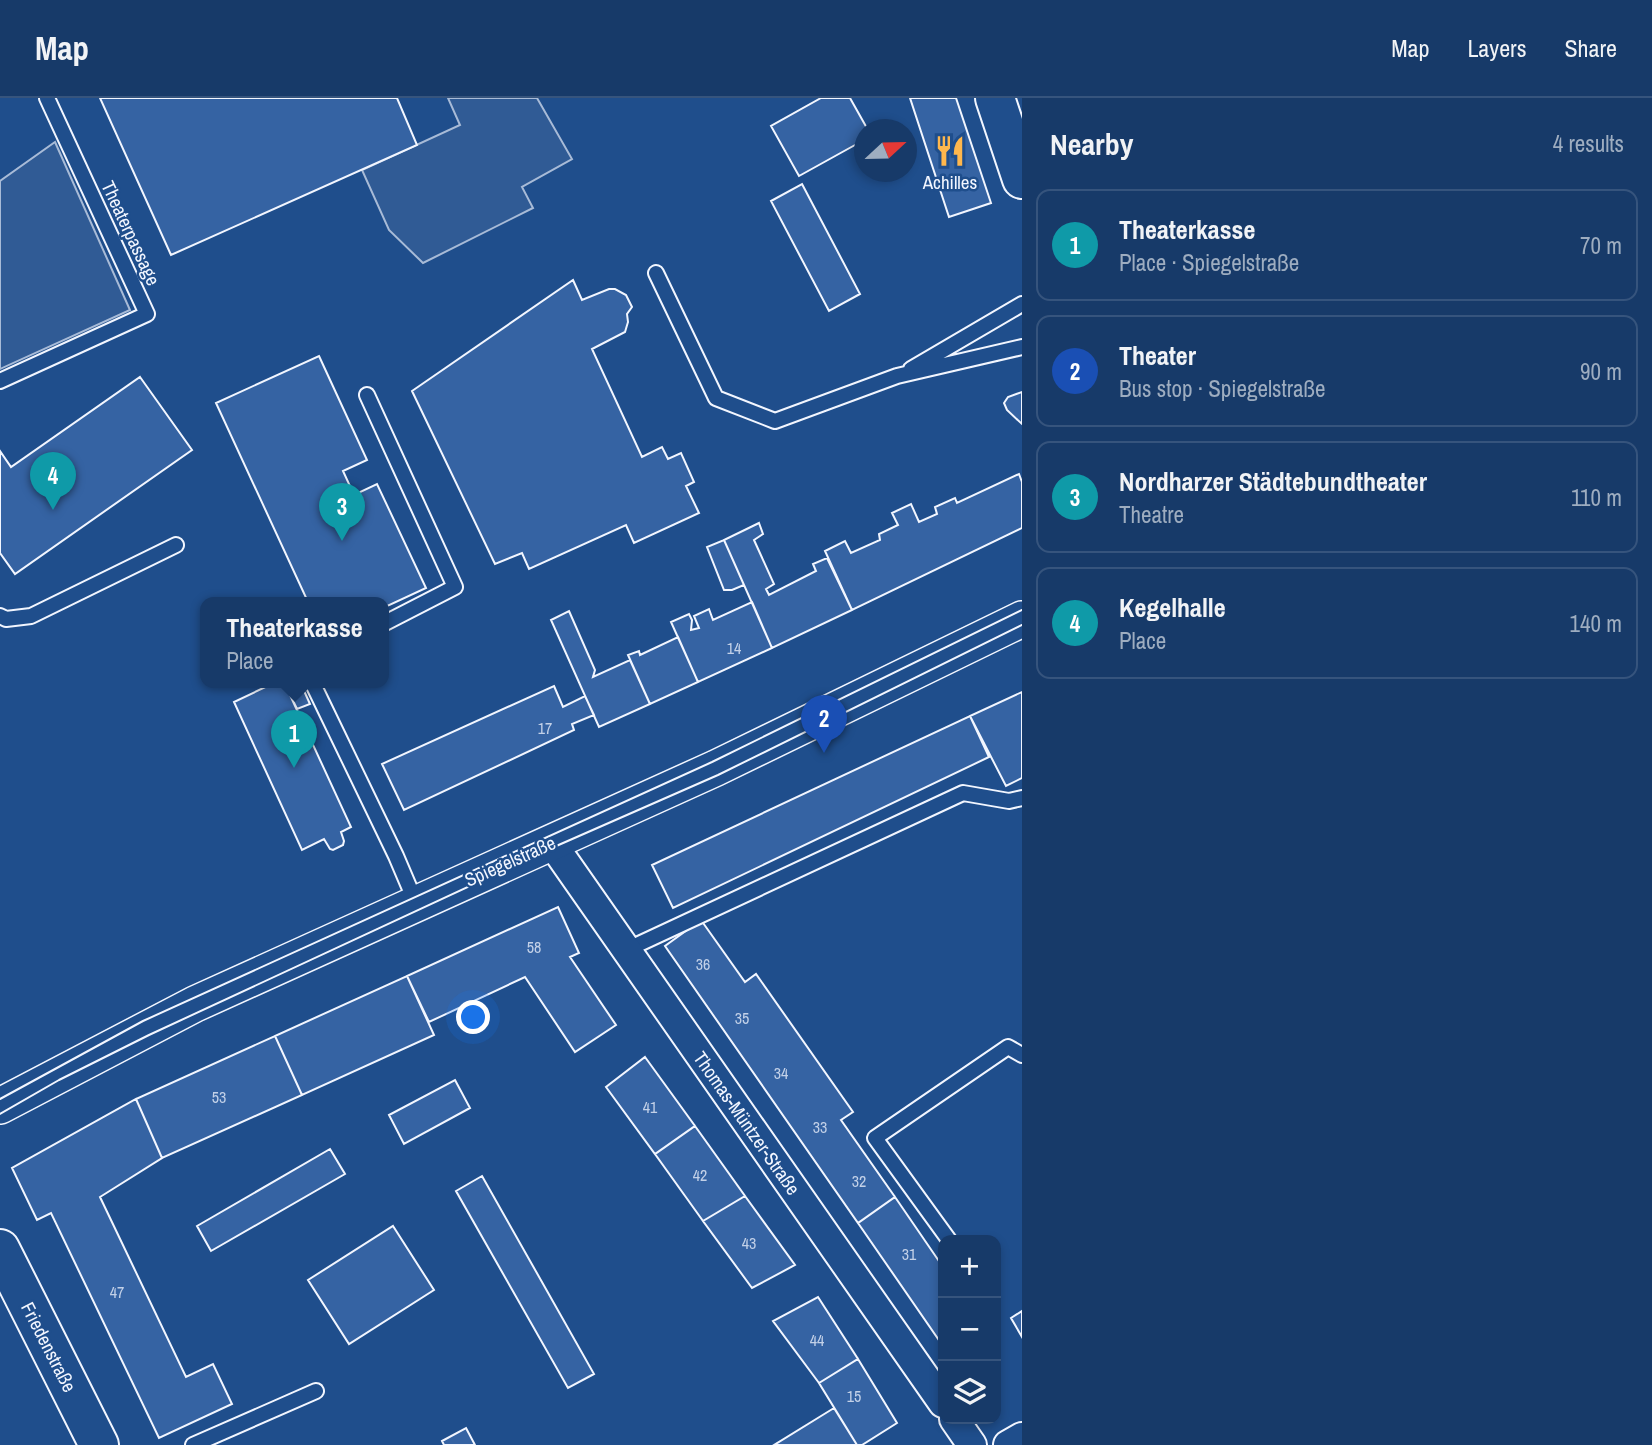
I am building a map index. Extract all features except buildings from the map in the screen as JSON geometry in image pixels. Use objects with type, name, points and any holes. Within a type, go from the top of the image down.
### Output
[{"type":"main road","points":[[995,98],[1022,178]]},
{"type":"main road","name":"Friedenstraße","points":[[0,1249],[99,1445]]},
{"type":"street","name":"Spiegelstraße","points":[[0,1106],[195,1004],[716,768],[1022,619]]},
{"type":"street","name":"Thomas-Müntzer-Straße","points":[[551,842],[938,1396]]},
{"type":"street","points":[[957,1424],[972,1445]]},
{"type":"street","points":[[1008,1445],[1022,1437]]},
{"type":"lane","name":"Theaterpassage","points":[[0,381],[147,314],[47,98]]},
{"type":"lane","points":[[656,273],[716,398],[775,421],[897,376],[1022,347]]},
{"type":"lane","points":[[897,376],[1022,304]]},
{"type":"lane","points":[[367,395],[455,587],[389,621]]},
{"type":"lane","points":[[0,616],[6,619],[31,616],[176,545]]},
{"type":"lane","points":[[315,688],[416,903]]},
{"type":"lane","points":[[626,950],[963,793],[1009,801],[1022,798]]},
{"type":"lane","points":[[945,1235],[875,1138],[1008,1047],[1022,1055]]},
{"type":"lane","points":[[194,1445],[316,1391]]},
{"type":"shaded area","points":[[448,98],[537,98],[572,159],[522,187],[533,208],[423,263],[389,230],[362,170],[460,125]]},
{"type":"shaded area","points":[[55,142],[130,310],[0,369],[0,181]]},
{"type":"tram line","points":[[0,1099],[143,1021],[712,762],[1022,610]]},
{"type":"tram line","points":[[0,1114],[59,1080],[149,1035],[554,847],[718,775],[1022,625]]},
{"type":"place","name":"Achilles","points":[[950,151]]},
{"type":"place","name":"Kegelhalle","points":[[53,510]]},
{"type":"place","name":"Nordharzer Städtebundtheater","points":[[342,541]]},
{"type":"place","name":"Theater","points":[[824,753]]},
{"type":"place","name":"Theaterkasse","points":[[294,768]]}]
